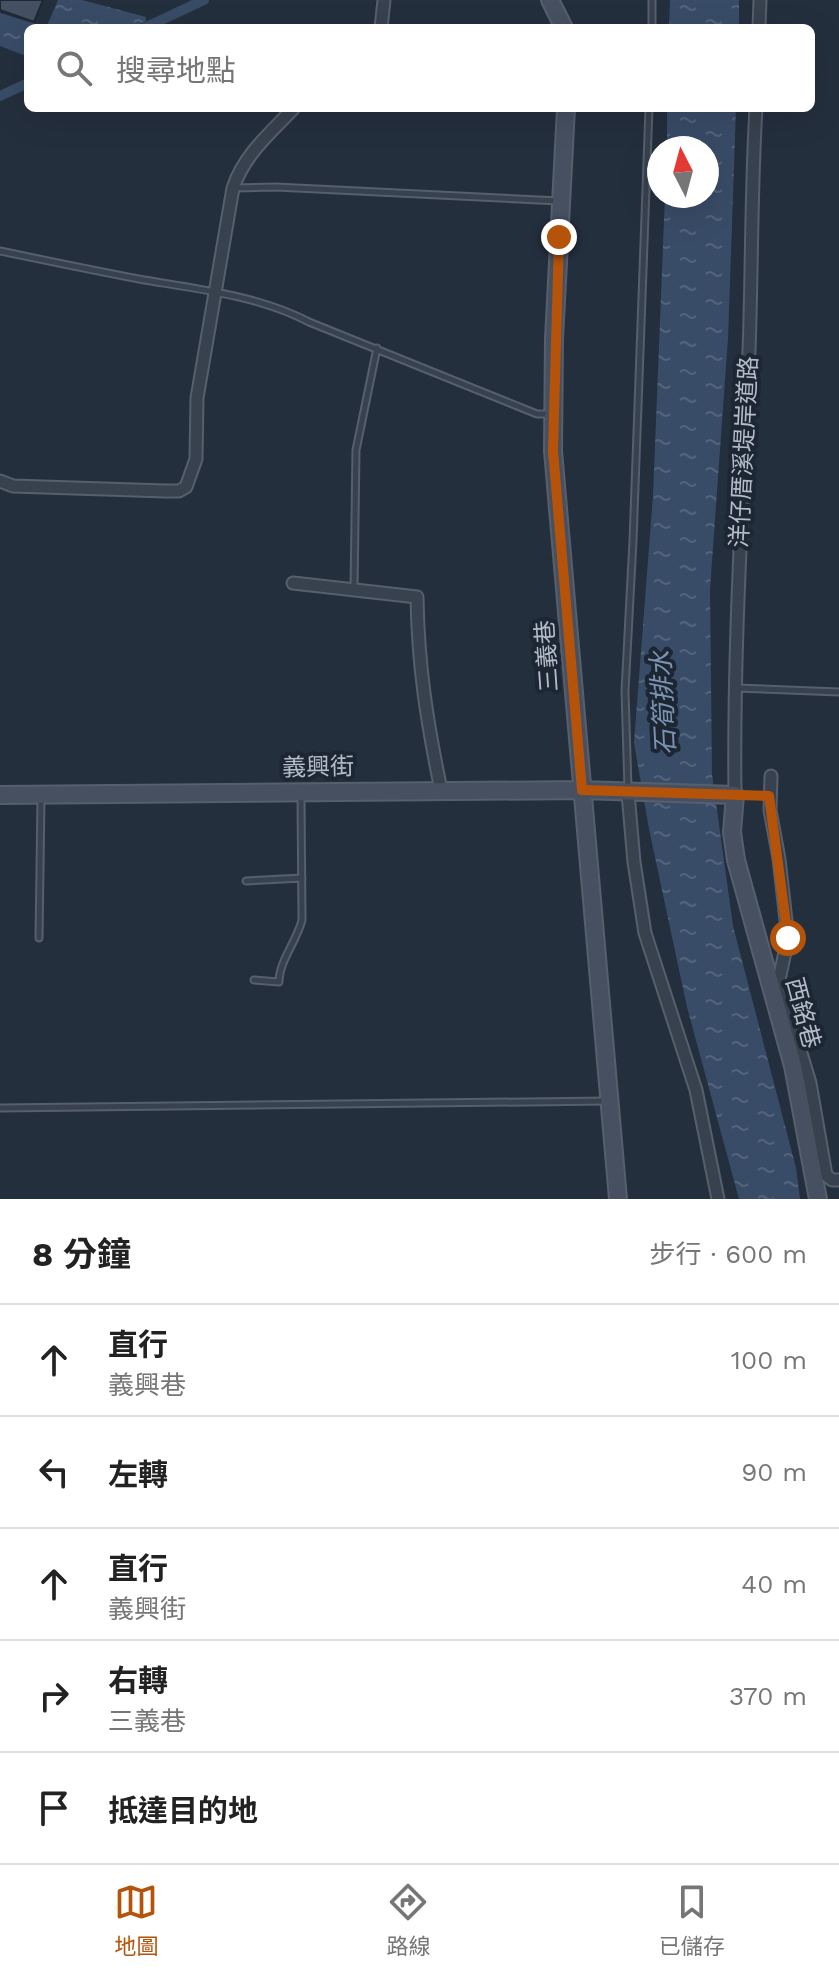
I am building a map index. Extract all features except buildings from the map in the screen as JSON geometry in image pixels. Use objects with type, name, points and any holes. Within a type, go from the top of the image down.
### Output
[{"type":"street","points":[[381,24],[384,0]]},
{"type":"street","points":[[550,0],[562,24]]},
{"type":"street","points":[[759,24],[760,0]]},
{"type":"street","points":[[0,481],[13,486],[43,487],[179,491],[186,487],[196,459],[197,398],[233,188],[239,169],[290,112]]},
{"type":"street","name":"三義巷","points":[[566,112],[553,451],[604,1066],[618,1199]]},
{"type":"street","name":"洋仔厝溪堤岸道路","points":[[735,795],[735,688],[756,112]]},
{"type":"street","points":[[293,583],[417,597],[423,703],[441,790]]},
{"type":"street","points":[[771,776],[769,796],[788,938],[779,980],[810,1083],[826,1175],[832,1180],[839,1180]]},
{"type":"street","name":"義興街","points":[[0,795],[582,790],[735,795]]},
{"type":"street","points":[[632,793],[634,862],[645,933],[696,1090],[718,1199]]},
{"type":"street","name":"西銘巷","points":[[735,795],[732,832],[736,860],[793,1066],[818,1199]]},
{"type":"lane","points":[[652,0],[652,24]]},
{"type":"lane","points":[[632,793],[625,691],[649,112]]},
{"type":"lane","points":[[233,188],[276,187],[561,201]]},
{"type":"lane","points":[[0,251],[214,292],[285,310],[537,414],[553,414]]},
{"type":"lane","points":[[354,589],[356,450],[377,348]]},
{"type":"lane","points":[[735,688],[839,692]]},
{"type":"lane","points":[[254,980],[279,982],[279,974],[298,938],[302,920],[301,791]]},
{"type":"lane","points":[[39,938],[41,794]]},
{"type":"lane","points":[[735,795],[769,796]]},
{"type":"lane","points":[[246,881],[302,878]]},
{"type":"lane","points":[[0,1108],[609,1101]]},
{"type":"water","points":[[58,0],[82,0],[146,17],[146,21],[140,24],[48,24]]},
{"type":"water","points":[[670,0],[739,0],[739,24],[669,24]]},
{"type":"water","points":[[0,13],[36,24],[24,24],[24,55],[0,46]]},
{"type":"water","name":"石筍排水","points":[[667,112],[736,112],[728,338],[710,589],[712,774],[733,926],[796,1168],[800,1199],[739,1199],[687,1007],[649,829],[634,743],[653,496],[665,208],[719,208],[719,136],[667,136]]},
{"type":"waterway","points":[[153,24],[204,0]]},
{"type":"waterway","points":[[0,96],[24,85]]},
{"type":"route","points":[[559,237],[553,451],[582,790],[769,796],[788,938]]}]
